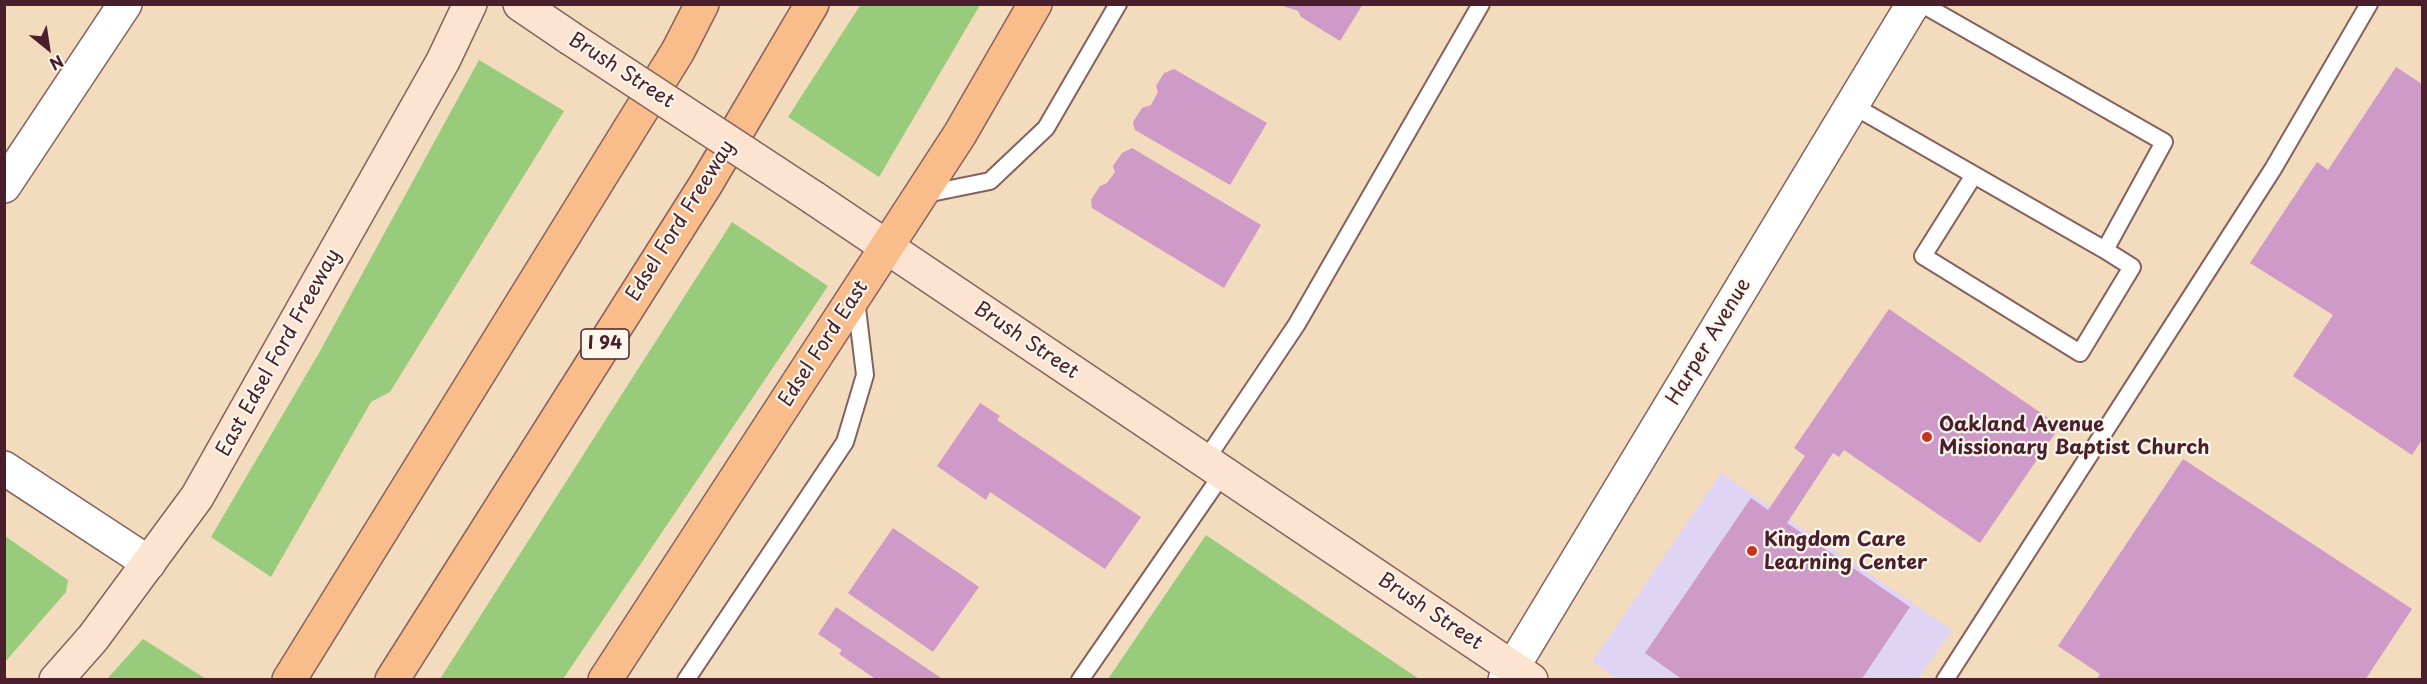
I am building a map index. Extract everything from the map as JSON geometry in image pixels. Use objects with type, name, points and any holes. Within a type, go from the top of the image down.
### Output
[{"type":"main road","points":[[289,680],[678,51],[702,4]]},
{"type":"main road","name":"Edsel Ford Freeway","points":[[392,680],[706,184],[812,4]]},
{"type":"main road","name":"Edsel Ford East","points":[[605,680],[960,134],[1035,4]]},
{"type":"street","points":[[4,186],[125,4]]},
{"type":"street","name":"East Edsel Ford Freeway","points":[[56,680],[93,638],[197,497],[443,61],[470,4]]},
{"type":"street","name":"Brush Street","points":[[520,4],[1214,467],[1516,676]]},
{"type":"street","name":"Harper Avenue","points":[[1516,676],[1913,4]]},
{"type":"street","points":[[4,468],[149,563]]},
{"type":"lane","points":[[920,195],[990,181],[1046,128],[1118,4]]},
{"type":"lane","points":[[1080,680],[1214,467],[1481,4]]},
{"type":"lane","points":[[1922,4],[2164,142],[2105,250]]},
{"type":"lane","points":[[1945,680],[2273,169],[2369,4]]},
{"type":"lane","points":[[1852,105],[2105,250],[2132,267],[2080,353],[1923,256],[1974,175]]},
{"type":"lane","points":[[686,680],[845,442],[865,375],[856,295]]},
{"type":"shaded area","name":"Kingdom Care Learning Center","points":[[1721,473],[1952,630],[1918,679],[1618,679],[1592,662]]},
{"type":"green space","points":[[861,4],[980,5],[879,177],[788,117]]},
{"type":"green space","points":[[479,60],[564,111],[390,392],[371,402],[271,577],[211,537],[319,353]]},
{"type":"green space","points":[[732,222],[828,286],[563,679],[440,679]]},
{"type":"green space","points":[[1206,535],[1419,679],[1108,679]]},
{"type":"green space","points":[[5,536],[68,580],[66,592],[5,662]]},
{"type":"green space","points":[[143,639],[206,679],[107,679]]},
{"type":"building","points":[[1277,4],[1363,4],[1340,41],[1301,17],[1298,11]]},
{"type":"building","points":[[2396,67],[2422,84],[2422,440],[2412,455],[2293,376],[2333,315],[2250,263],[2317,162],[2328,170]]},
{"type":"building","points":[[1174,69],[1267,123],[1230,185],[1135,130],[1133,122],[1142,108],[1151,105],[1158,92],[1156,86],[1164,73]]},
{"type":"building","points":[[1132,148],[1261,225],[1224,288],[1092,208],[1091,200],[1100,186],[1107,183],[1115,172],[1113,166],[1122,153]]},
{"type":"building","points":[[1889,309],[2060,426],[1980,543],[1844,450],[1839,457],[1833,453],[1787,523],[1910,607],[1861,680],[1683,680],[1645,653],[1751,498],[1768,510],[1805,456],[1794,448]]},
{"type":"building","points":[[980,403],[1000,416],[997,420],[1141,517],[1105,569],[990,492],[986,500],[937,466]]},
{"type":"building","points":[[2183,459],[2412,609],[2365,680],[2096,680],[2100,674],[2058,646]]},
{"type":"building","points":[[893,528],[979,587],[933,652],[848,593]]},
{"type":"building","points":[[836,607],[944,680],[877,680],[839,654],[842,650],[818,634]]},
{"type":"place","name":"Oakland Avenue Missionary Baptist Church","points":[[1927,437]]},
{"type":"place","name":"Kingdom Care Learning Center","points":[[1752,551]]}]
